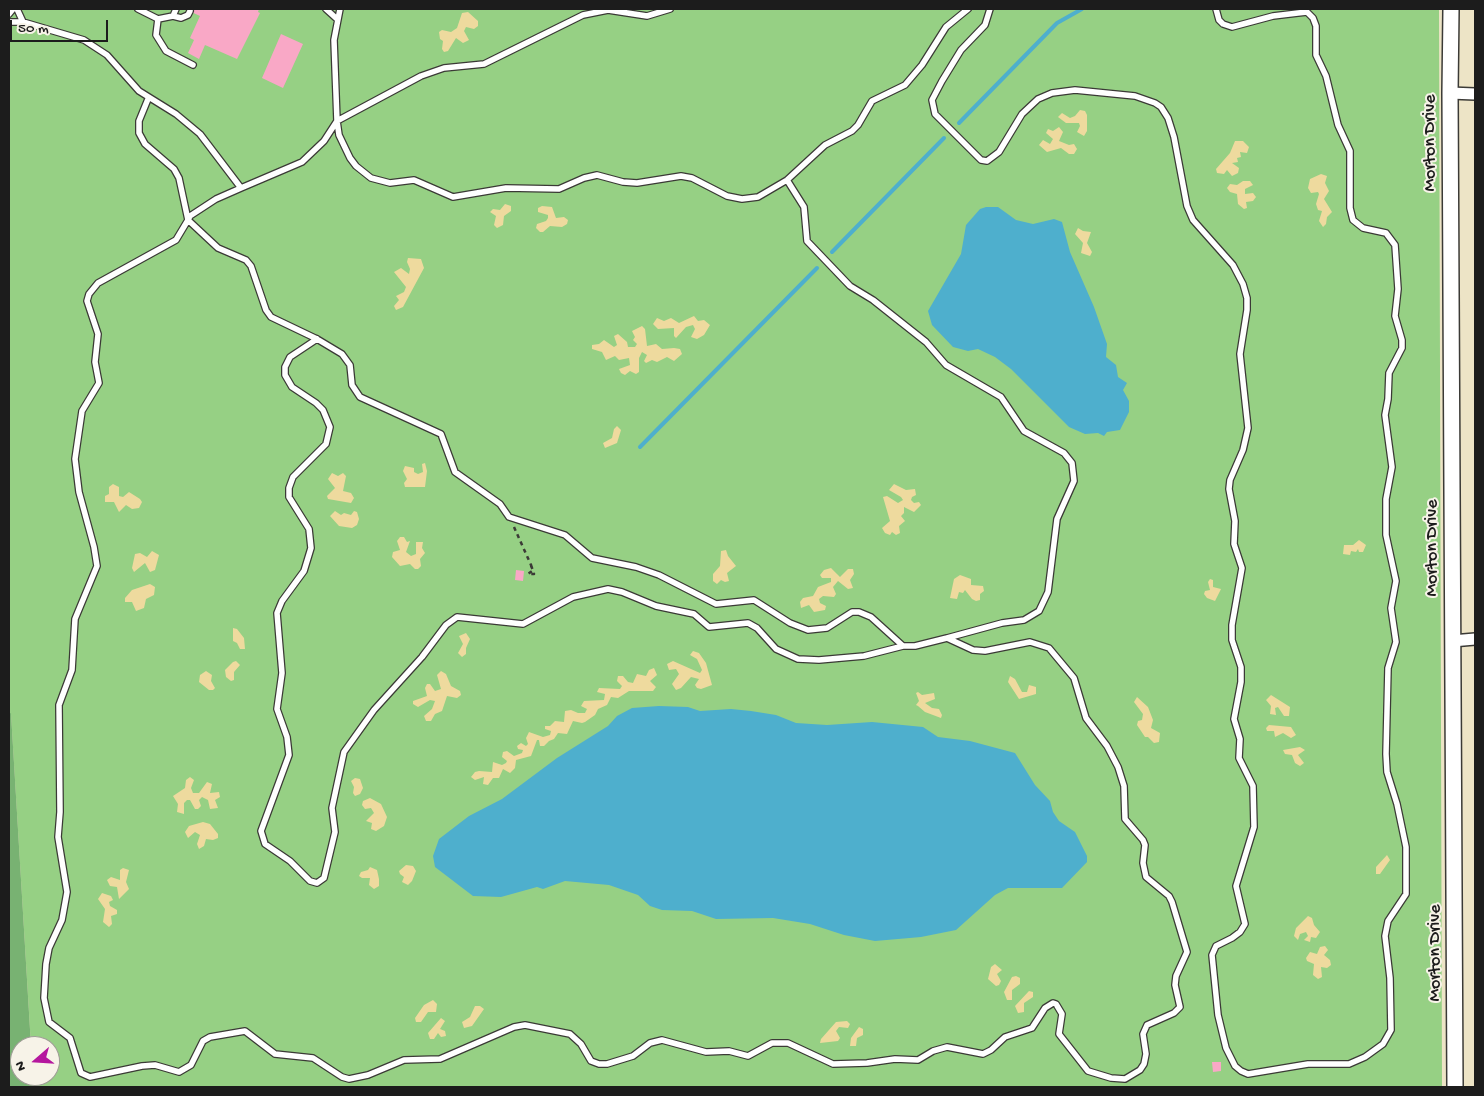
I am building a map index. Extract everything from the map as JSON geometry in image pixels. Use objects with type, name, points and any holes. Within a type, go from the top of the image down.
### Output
[{"type":"street","name":"Morton Drive","points":[[1451,9],[1455,1087]]},
{"type":"street","points":[[1450,93],[1475,94]]},
{"type":"street","points":[[1452,641],[1475,639]]},
{"type":"lane","points":[[9,14],[13,9]]},
{"type":"lane","points":[[17,9],[23,22]]},
{"type":"lane","points":[[138,9],[158,19],[173,16],[181,18],[188,15],[190,11]]},
{"type":"lane","points":[[173,16],[176,9]]},
{"type":"lane","points":[[326,9],[337,19]]},
{"type":"lane","points":[[340,9],[334,40],[339,135],[350,158],[356,166],[371,178],[390,183],[414,180],[453,197],[506,188],[558,189],[584,178],[597,175],[622,182],[637,183],[681,176],[692,178],[727,196],[742,198],[758,197],[787,180],[825,145],[852,131],[858,125],[872,101],[905,85],[922,65],[946,27],[968,9]]},
{"type":"lane","points":[[670,9],[647,16],[608,10],[582,15],[484,64],[444,68],[421,76],[337,121],[324,141],[302,162],[216,199],[189,219],[176,240],[98,283],[89,294],[87,301],[98,334],[95,362],[99,383],[82,411],[75,459],[79,492],[94,547],[97,566],[75,619],[72,670],[59,706],[60,812],[58,837],[67,892],[62,920],[49,948],[46,964],[44,998],[50,1022],[70,1038],[81,1073],[84,1076],[90,1077],[116,1070],[155,1066],[180,1072],[191,1065],[203,1041],[210,1037],[245,1031],[275,1054],[313,1058],[342,1077],[357,1078],[404,1060],[440,1059],[514,1027],[525,1025],[548,1028],[570,1034],[581,1044],[591,1061],[599,1064],[607,1064],[626,1058],[650,1043],[662,1040],[700,1051],[729,1051],[748,1056],[772,1043],[788,1043],[832,1064],[867,1063],[895,1059],[918,1060],[933,1051],[947,1047],[983,1054],[988,1053],[1005,1037],[1032,1028],[1044,1008],[1053,1003],[1056,1004],[1062,1014],[1059,1034],[1088,1071],[1111,1078],[1125,1079],[1134,1075],[1144,1064],[1146,1054],[1142,1034],[1147,1025],[1174,1012],[1180,1007],[1175,985],[1176,976],[1186,952],[1172,902],[1169,896],[1146,877],[1143,863],[1143,840],[1125,819],[1122,776],[1107,746],[1086,718],[1074,678],[1048,648],[1030,642],[979,651],[952,638]]},
{"type":"lane","points":[[990,9],[985,25],[961,50],[932,100],[935,114],[981,160],[987,161],[999,152],[1022,114],[1038,99],[1052,93],[1083,91],[1135,96],[1154,103],[1164,113],[1174,137],[1187,206],[1193,220],[1233,265],[1243,284],[1247,298],[1248,310],[1240,354],[1248,428],[1243,450],[1230,480],[1229,489],[1235,521],[1234,544],[1242,568],[1232,626],[1232,640],[1241,667],[1241,682],[1234,719],[1240,739],[1239,758],[1253,786],[1254,827],[1236,886],[1244,924],[1240,932],[1216,946],[1212,955],[1218,1015],[1226,1048],[1235,1066],[1248,1074],[1308,1064],[1349,1064],[1365,1058],[1383,1044],[1391,1030],[1390,978],[1385,936],[1388,921],[1406,894],[1406,862],[1404,835],[1386,763],[1388,668],[1396,642],[1391,608],[1396,581],[1386,535],[1386,499],[1392,467],[1385,415],[1389,373],[1402,348],[1402,340],[1395,316],[1398,289],[1395,245],[1386,233],[1363,228],[1353,220],[1350,208],[1350,151],[1338,124],[1326,76],[1316,55],[1316,26],[1313,18],[1307,12],[1273,16],[1232,26],[1224,24],[1219,20],[1216,9]]},
{"type":"lane","points":[[158,19],[156,35],[166,52],[193,64]]},
{"type":"lane","points":[[9,22],[23,22],[84,40],[96,47],[148,99],[192,126],[241,188]]},
{"type":"lane","points":[[148,99],[139,121],[139,133],[145,144],[174,170],[179,178],[189,219],[207,240],[218,248],[246,260],[251,266],[271,318],[316,339],[342,354],[350,365],[352,385],[360,396],[441,434],[455,472],[500,504],[509,517],[565,536],[592,558],[636,567],[659,575],[716,604],[754,600],[790,623],[808,630],[826,628],[852,612],[864,612],[903,646]]},
{"type":"lane","points":[[316,339],[290,357],[285,367],[285,374],[292,387],[323,410],[330,427],[330,434],[323,448],[299,470],[289,488],[290,497],[309,529],[311,548],[304,570],[282,600],[277,613],[282,672],[277,709],[287,736],[289,755],[261,832],[265,844],[290,861],[310,881],[317,883],[324,878],[335,832],[332,808],[344,752],[374,710],[422,657],[446,625],[457,617],[523,624],[572,597],[608,589],[622,592],[656,606],[694,614],[709,627],[742,623],[752,625],[769,644],[783,654],[798,659],[819,660],[864,656],[903,646],[915,646],[952,638],[1002,623],[1024,620],[1039,611],[1048,592],[1057,519],[1074,480],[1072,463],[1064,453],[1024,432],[1001,397],[946,365],[926,342],[873,300],[850,286],[807,241],[804,207],[787,180]]},
{"type":"path","points":[[509,517],[531,565]]},
{"type":"green space","points":[[9,9],[1439,9],[1442,1087],[33,1087],[60,1086],[60,1036],[30,1036],[11,714],[9,714]]},
{"type":"green space","points":[[11,713],[30,1036],[10,1036],[10,1086],[33,1087],[9,1087],[9,714]]},
{"type":"sand","points":[[468,12],[478,21],[478,26],[474,29],[466,27],[464,31],[469,40],[463,43],[456,38],[448,51],[444,52],[442,49],[443,41],[440,39],[439,32],[442,30],[451,32],[457,28],[462,13]]},
{"type":"sand","points":[[1080,110],[1085,111],[1087,115],[1087,131],[1084,136],[1077,132],[1080,126],[1079,123],[1066,123],[1058,117],[1062,113],[1070,118],[1075,116]]},
{"type":"sand","points":[[1059,127],[1063,132],[1059,141],[1069,145],[1074,144],[1077,149],[1074,154],[1069,154],[1061,148],[1047,152],[1039,145],[1043,140],[1050,144],[1053,139],[1046,133],[1048,129],[1053,131]]},
{"type":"sand","points":[[1235,141],[1243,141],[1249,147],[1247,153],[1240,152],[1241,157],[1237,158],[1238,162],[1232,163],[1239,168],[1238,173],[1232,176],[1227,170],[1224,174],[1217,173],[1216,169],[1230,153]]},
{"type":"sand","points":[[1321,174],[1327,176],[1325,183],[1329,191],[1324,199],[1332,212],[1327,217],[1326,224],[1323,227],[1319,221],[1322,211],[1318,210],[1316,204],[1319,194],[1318,192],[1311,193],[1308,188],[1310,179]]},
{"type":"sand","points":[[1243,181],[1250,181],[1253,185],[1245,189],[1245,194],[1253,193],[1256,197],[1253,201],[1246,202],[1247,208],[1244,209],[1238,204],[1237,194],[1230,192],[1227,188],[1230,184],[1237,185]]},
{"type":"sand","points":[[505,204],[511,206],[511,211],[504,216],[503,225],[497,228],[494,225],[496,216],[490,212],[493,209],[500,210]]},
{"type":"sand","points":[[542,206],[552,207],[556,218],[564,217],[568,220],[567,224],[562,227],[550,226],[543,232],[540,232],[536,228],[537,224],[546,221],[548,218],[548,215],[538,212],[538,208]]},
{"type":"sand","points":[[1078,228],[1091,232],[1087,243],[1092,252],[1090,256],[1081,253],[1083,243],[1075,234]]},
{"type":"sand","points":[[408,258],[421,259],[424,268],[403,307],[396,310],[394,306],[399,300],[396,296],[404,292],[406,287],[394,272],[401,268],[409,274]]},
{"type":"sand","points":[[694,316],[698,321],[704,320],[710,325],[704,335],[697,339],[691,337],[695,329],[693,325],[686,327],[676,338],[674,336],[674,328],[658,329],[653,324],[657,318],[664,321],[671,318],[679,323]]},
{"type":"sand","points":[[642,326],[645,329],[647,346],[656,344],[662,349],[680,349],[682,354],[674,361],[667,357],[657,362],[652,360],[646,363],[644,361],[647,355],[642,352],[639,358],[639,372],[636,374],[630,371],[625,375],[619,369],[630,365],[629,358],[619,360],[615,356],[606,360],[602,352],[592,349],[592,345],[599,344],[604,340],[614,347],[617,345],[614,336],[618,334],[627,342],[628,347],[635,347],[637,344],[633,340],[635,337],[632,331]]},
{"type":"sand","points":[[617,426],[621,430],[617,443],[605,448],[603,443],[612,438],[614,429]]},
{"type":"sand","points":[[425,463],[427,471],[425,487],[405,487],[404,483],[407,479],[403,471],[405,466],[414,468],[414,472],[418,474],[423,472],[422,464]]},
{"type":"sand","points":[[332,473],[338,476],[343,473],[346,476],[343,491],[351,493],[354,498],[351,503],[328,499],[327,496],[335,488],[328,479]]},
{"type":"sand","points":[[113,484],[119,487],[119,496],[123,497],[129,492],[140,499],[142,502],[139,508],[132,509],[126,505],[119,512],[114,502],[105,502],[105,496],[109,494],[109,487]]},
{"type":"sand","points":[[894,484],[906,490],[915,489],[916,495],[911,500],[914,503],[919,502],[921,505],[914,512],[904,507],[904,513],[901,516],[905,521],[899,526],[900,533],[896,535],[892,532],[890,535],[885,533],[882,528],[890,521],[883,497],[887,496],[898,503],[903,500],[889,490]]},
{"type":"sand","points":[[335,511],[341,515],[344,513],[351,515],[354,511],[357,512],[359,519],[357,525],[352,528],[339,526],[330,516]]},
{"type":"sand","points":[[400,537],[404,537],[407,542],[410,541],[406,552],[411,556],[416,554],[416,542],[423,542],[422,548],[425,553],[420,559],[421,566],[418,569],[415,569],[410,564],[400,566],[392,557],[393,552],[400,550],[397,541]]},
{"type":"sand","points":[[1359,540],[1366,545],[1363,552],[1359,552],[1358,549],[1356,552],[1351,551],[1350,555],[1343,554],[1344,545],[1353,545]]},
{"type":"sand","points":[[726,550],[736,566],[727,573],[729,581],[721,580],[717,584],[713,581],[713,574],[720,566],[721,551]]},
{"type":"sand","points":[[152,551],[159,555],[155,570],[150,572],[145,563],[134,572],[132,568],[135,554],[140,553],[147,557]]},
{"type":"sand","points":[[831,568],[840,577],[848,569],[853,569],[854,574],[850,580],[853,588],[848,589],[838,581],[833,587],[836,594],[834,597],[823,596],[819,599],[820,603],[826,606],[825,610],[814,612],[809,605],[801,608],[800,602],[803,598],[813,596],[818,587],[831,582],[831,578],[822,578],[820,575],[824,570]]},
{"type":"sand","points":[[960,575],[971,579],[971,585],[983,586],[984,591],[980,594],[980,600],[972,599],[965,590],[963,593],[959,592],[957,599],[950,598],[954,579]]},
{"type":"sand","points":[[1210,579],[1213,580],[1213,587],[1221,589],[1215,601],[1207,598],[1204,594],[1205,591],[1210,590],[1208,582]]},
{"type":"sand","points":[[150,584],[155,587],[154,595],[146,599],[144,608],[136,611],[132,602],[125,602],[125,598],[132,590]]},
{"type":"sand","points":[[233,628],[237,629],[244,638],[245,649],[240,649],[237,643],[233,641]]},
{"type":"sand","points":[[466,633],[470,639],[466,648],[466,654],[462,657],[458,653],[463,644],[459,636]]},
{"type":"sand","points":[[693,651],[699,653],[706,663],[712,685],[701,689],[697,688],[695,685],[699,679],[691,677],[681,688],[676,690],[672,684],[679,674],[676,669],[669,670],[667,664],[673,661],[700,673],[702,670],[697,659],[690,655]]},
{"type":"sand","points":[[236,661],[240,665],[234,672],[234,680],[231,681],[226,677],[225,670]]},
{"type":"sand","points":[[654,668],[657,675],[650,681],[656,687],[653,691],[629,691],[618,698],[611,697],[607,705],[598,709],[595,715],[585,722],[573,721],[567,734],[558,733],[554,739],[544,746],[540,746],[539,740],[537,740],[531,756],[516,760],[515,768],[510,773],[503,769],[499,778],[493,778],[488,785],[483,784],[484,777],[475,780],[471,777],[475,772],[479,771],[492,772],[493,762],[502,765],[506,763],[507,761],[502,757],[503,752],[507,751],[514,756],[522,753],[523,750],[518,749],[517,746],[521,743],[526,746],[528,744],[526,738],[529,732],[543,737],[550,735],[551,731],[545,729],[545,726],[550,726],[555,721],[564,722],[565,711],[571,710],[585,713],[587,709],[581,706],[584,701],[604,700],[605,694],[597,692],[599,688],[620,689],[622,686],[617,681],[618,676],[623,676],[628,682],[633,683],[637,674],[646,676],[649,670]]},
{"type":"sand","points":[[206,671],[212,675],[211,681],[215,688],[213,690],[209,690],[199,682],[200,675]]},
{"type":"sand","points":[[441,671],[446,674],[451,686],[460,691],[461,695],[457,698],[447,696],[442,711],[435,714],[431,721],[426,721],[424,716],[432,709],[435,701],[430,700],[418,707],[413,704],[413,701],[427,696],[425,688],[427,684],[430,684],[435,691],[441,689],[437,675]]},
{"type":"sand","points":[[1010,676],[1015,679],[1022,692],[1027,692],[1029,685],[1036,687],[1036,694],[1019,699],[1008,682]]},
{"type":"sand","points":[[918,692],[922,695],[934,693],[935,699],[925,703],[932,708],[939,709],[942,715],[941,718],[925,712],[916,705],[919,701],[916,693]]},
{"type":"sand","points":[[1271,695],[1290,707],[1289,716],[1284,716],[1278,707],[1275,708],[1276,715],[1270,714],[1271,706],[1266,700]]},
{"type":"sand","points":[[1137,697],[1148,707],[1153,720],[1151,728],[1160,733],[1159,742],[1154,743],[1148,737],[1145,737],[1137,725],[1138,721],[1142,720],[1143,714],[1134,702]]},
{"type":"sand","points":[[1269,725],[1291,727],[1296,735],[1291,738],[1283,733],[1275,737],[1274,731],[1267,731],[1266,728]]},
{"type":"sand","points":[[1300,747],[1305,750],[1298,755],[1304,763],[1300,766],[1295,763],[1292,755],[1285,754],[1283,750]]},
{"type":"sand","points":[[190,777],[194,780],[191,788],[193,793],[199,793],[207,782],[212,784],[210,793],[219,792],[220,797],[215,800],[218,808],[210,809],[208,800],[202,797],[199,800],[201,806],[198,809],[195,809],[190,800],[187,800],[184,803],[184,814],[177,812],[178,804],[173,796],[185,788],[186,780]]},
{"type":"sand","points":[[355,778],[360,779],[363,788],[360,794],[355,796],[351,781]]},
{"type":"sand","points":[[370,798],[381,804],[387,817],[384,826],[376,831],[371,829],[372,823],[366,821],[374,813],[371,808],[365,809],[362,805],[363,801]]},
{"type":"sand","points":[[203,822],[210,824],[218,834],[218,838],[213,840],[206,839],[204,846],[199,849],[197,844],[200,835],[195,832],[188,838],[185,832],[189,826]]},
{"type":"sand","points":[[1387,855],[1390,860],[1380,874],[1376,874],[1376,867]]},
{"type":"sand","points":[[406,865],[413,866],[416,871],[408,885],[402,882],[404,877],[399,871]]},
{"type":"sand","points":[[370,867],[377,870],[379,879],[379,886],[374,889],[369,885],[370,878],[359,876],[361,872],[368,870]]},
{"type":"sand","points":[[123,868],[129,870],[126,882],[129,889],[119,899],[117,887],[110,886],[107,880],[111,877],[120,880],[120,870]]},
{"type":"sand","points":[[102,893],[111,896],[113,900],[109,902],[110,906],[117,910],[117,914],[111,916],[112,924],[109,927],[103,922],[105,909],[98,899]]},
{"type":"sand","points":[[1308,916],[1312,918],[1314,925],[1320,932],[1316,938],[1311,937],[1310,942],[1304,940],[1308,936],[1306,932],[1300,934],[1298,940],[1294,936],[1296,928]]},
{"type":"sand","points":[[1325,946],[1328,950],[1324,955],[1330,960],[1331,965],[1327,968],[1321,967],[1322,977],[1318,979],[1313,975],[1314,964],[1307,961],[1306,958],[1310,952],[1317,954],[1320,947]]},
{"type":"sand","points":[[995,964],[1002,970],[997,974],[1001,981],[996,986],[988,979],[991,967]]},
{"type":"sand","points":[[1012,977],[1020,978],[1020,984],[1012,990],[1012,1000],[1007,1000],[1004,992]]},
{"type":"sand","points":[[1029,991],[1033,992],[1033,997],[1024,1003],[1024,1012],[1018,1013],[1015,1006]]},
{"type":"sand","points":[[433,1000],[437,1004],[436,1012],[428,1012],[421,1022],[416,1022],[415,1018],[424,1005]]},
{"type":"sand","points":[[475,1006],[480,1006],[484,1009],[472,1026],[464,1028],[462,1022],[470,1017]]},
{"type":"sand","points":[[441,1018],[445,1021],[440,1029],[445,1031],[446,1036],[441,1037],[438,1033],[434,1039],[430,1039],[428,1033]]},
{"type":"sand","points":[[847,1021],[850,1024],[848,1028],[839,1027],[836,1031],[840,1038],[838,1041],[820,1043],[821,1039],[836,1022]]},
{"type":"sand","points":[[859,1027],[863,1029],[863,1035],[857,1038],[856,1046],[850,1046],[851,1038]]},
{"type":"water","points":[[998,207],[1016,220],[1033,224],[1054,219],[1062,222],[1070,252],[1094,307],[1107,344],[1106,357],[1116,365],[1118,377],[1127,383],[1123,390],[1129,401],[1129,412],[1120,430],[1107,432],[1104,436],[1098,433],[1085,434],[1069,427],[1011,369],[995,357],[978,349],[968,351],[953,347],[932,325],[928,311],[961,254],[966,225],[980,209]]},
{"type":"water","points":[[659,706],[688,707],[700,711],[731,709],[751,711],[776,715],[796,723],[827,725],[872,722],[923,727],[938,737],[970,741],[1015,753],[1035,785],[1050,801],[1053,812],[1059,821],[1075,832],[1087,856],[1087,862],[1062,888],[1008,888],[995,895],[956,930],[921,937],[875,941],[844,935],[810,924],[773,918],[716,919],[692,911],[662,910],[650,906],[638,895],[609,885],[565,881],[543,889],[537,887],[501,897],[473,896],[435,867],[433,856],[439,839],[469,816],[502,799],[557,758],[608,726],[617,716],[632,708]]},
{"type":"building","points":[[185,9],[259,9],[258,12],[260,13],[237,59],[205,45],[199,59],[188,53],[194,40],[190,38],[200,16]]},
{"type":"building","points":[[281,34],[303,44],[283,88],[262,78]]},
{"type":"building","points":[[516,570],[524,571],[523,581],[515,580]]},
{"type":"building","points":[[1212,1062],[1221,1062],[1221,1071],[1213,1072]]},
{"type":"waterway","points":[[959,123],[1057,23],[1082,9]]},
{"type":"waterway","points":[[832,252],[944,138]]},
{"type":"waterway","points":[[640,447],[817,268]]}]
